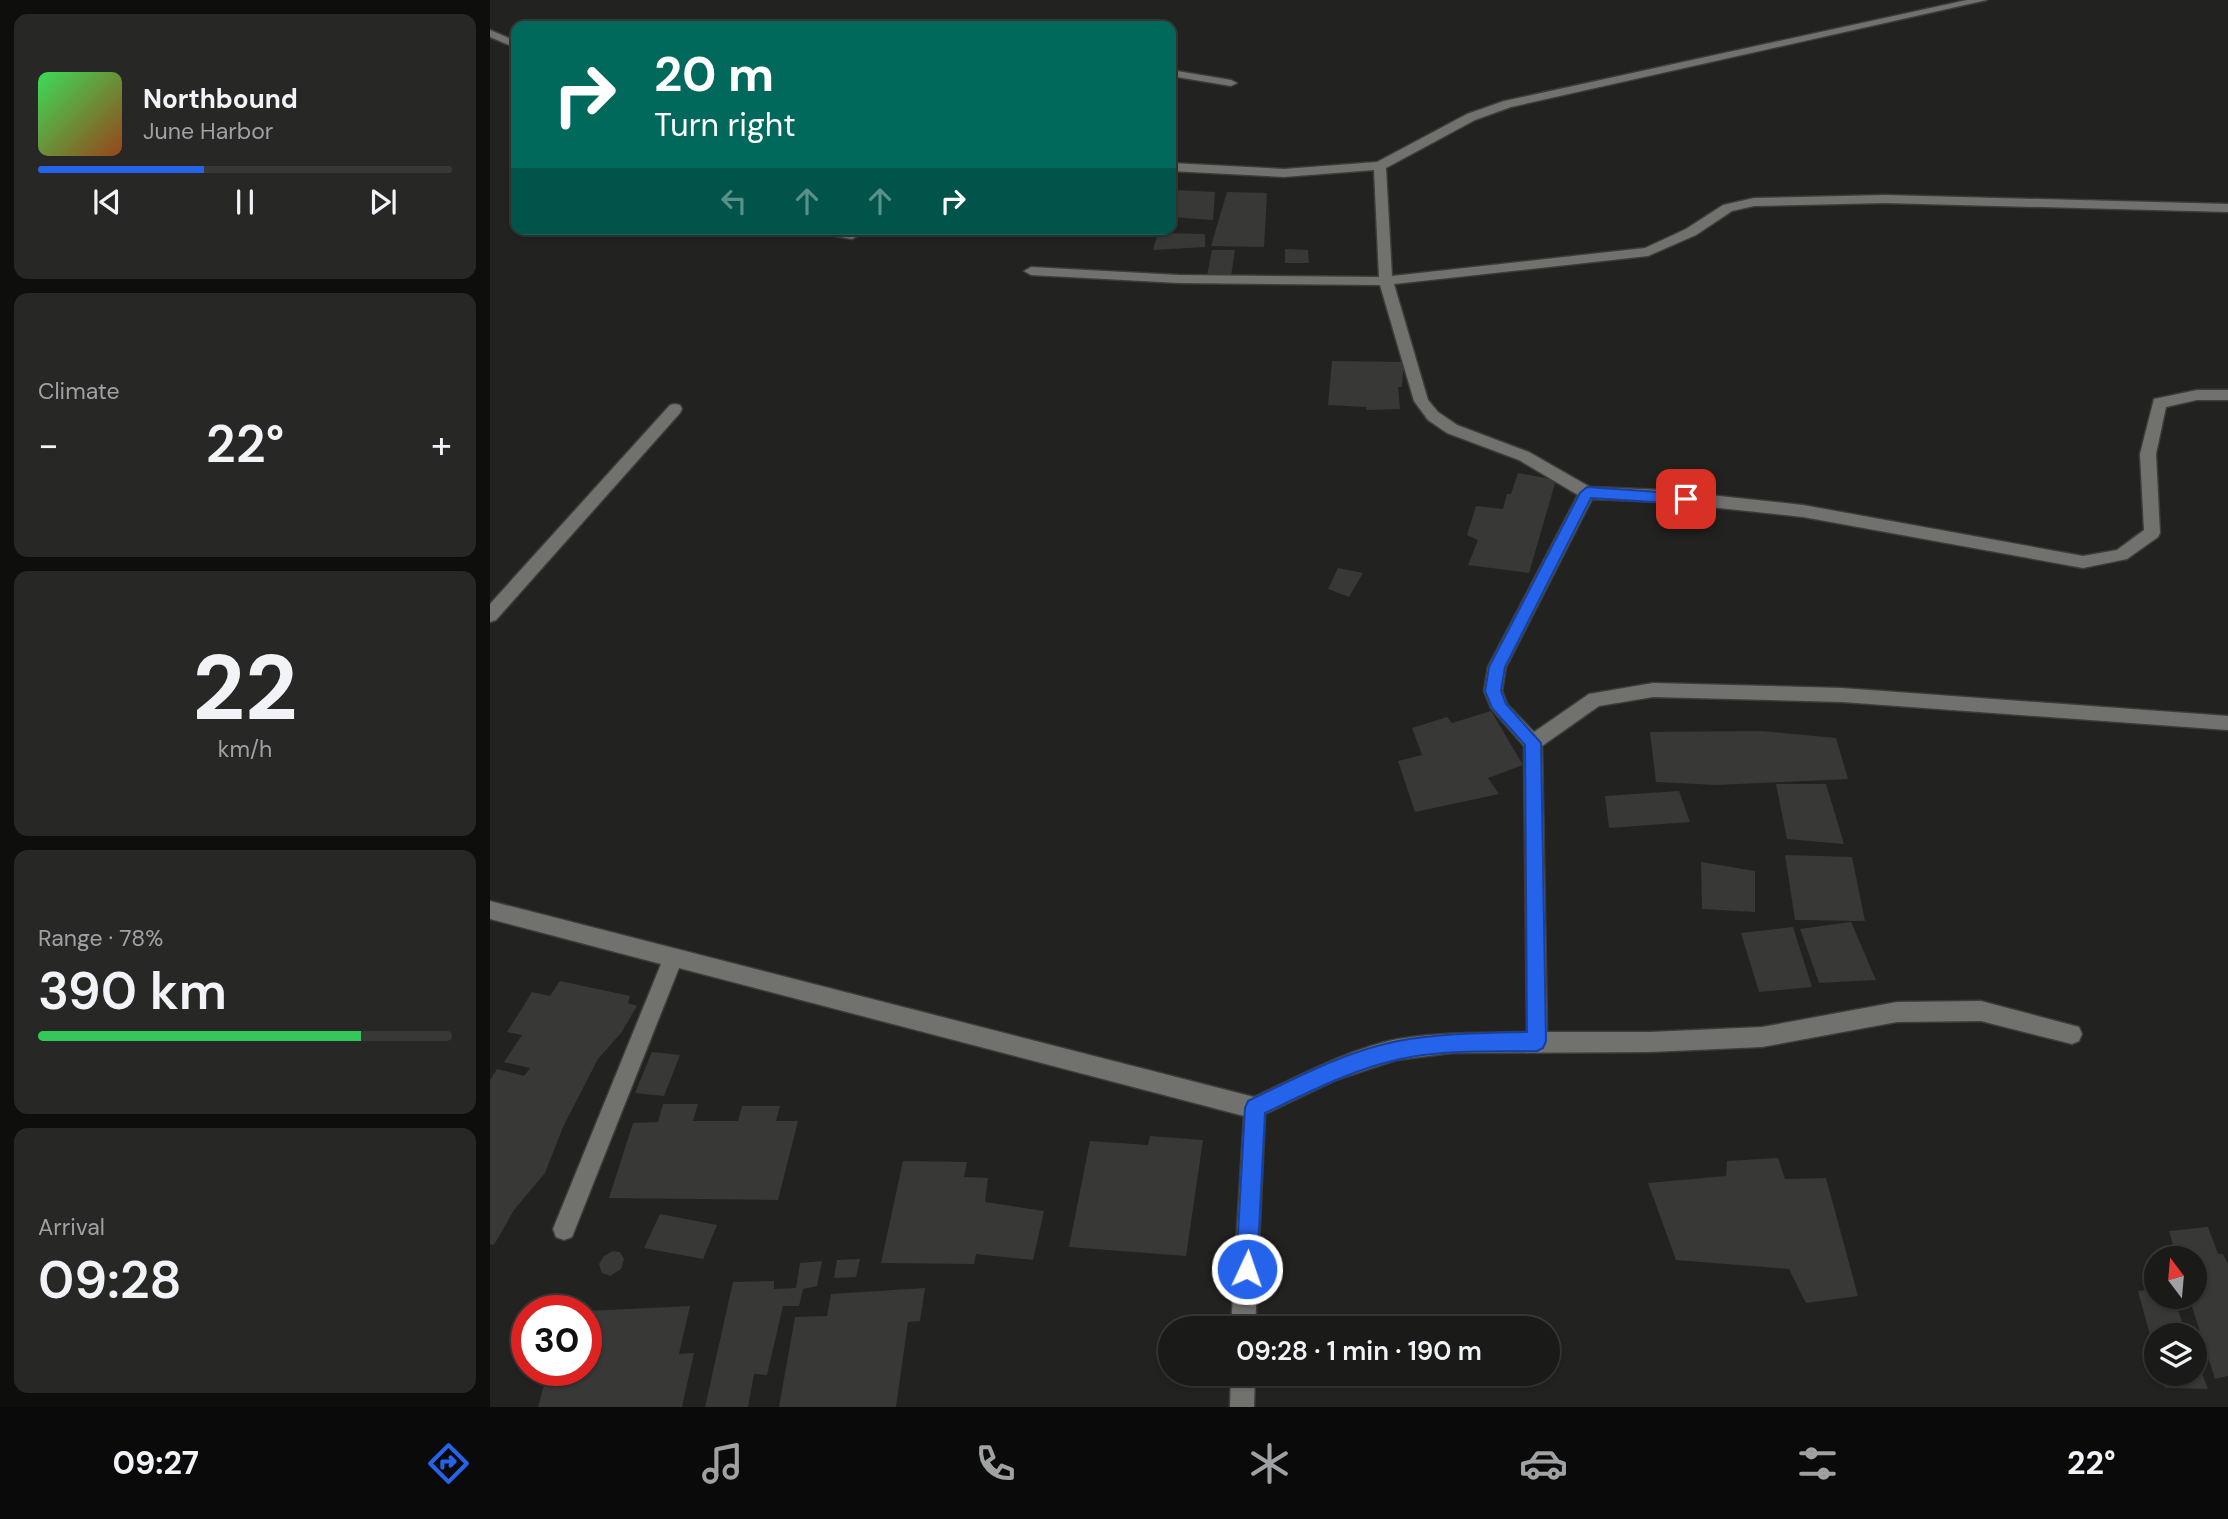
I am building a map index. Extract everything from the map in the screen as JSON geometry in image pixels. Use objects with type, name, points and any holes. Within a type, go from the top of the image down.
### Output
[{"type":"street","points":[[1176,167],[1284,173],[1380,166],[1471,117],[1508,104],[1982,0]]},
{"type":"street","points":[[490,33],[511,43]]},
{"type":"street","points":[[1176,74],[1231,83]]},
{"type":"street","points":[[1380,166],[1386,281],[1421,401],[1433,416],[1452,429],[1524,456],[1587,493],[1663,496],[1803,511],[2083,562],[2121,555],[2152,533],[2148,454],[2160,403],[2197,395],[2228,395]]},
{"type":"street","points":[[1031,271],[1179,279],[1386,281],[1648,252],[1691,232],[1728,208],[1754,202],[1885,199],[2228,208]]},
{"type":"street","points":[[490,615],[675,409]]},
{"type":"street","points":[[1537,1041],[1533,743],[1500,708],[1493,691],[1497,667],[1587,493]]},
{"type":"street","points":[[1533,743],[1595,699],[1653,690],[1842,695],[2228,723]]},
{"type":"street","points":[[490,910],[1255,1108],[1334,1071],[1396,1050],[1451,1043],[1650,1042],[1762,1037],[1898,1012],[1981,1011],[2072,1034]]},
{"type":"street","points":[[564,1229],[673,958]]},
{"type":"street","points":[[1245,1316],[1255,1108]]},
{"type":"street","points":[[1242,1407],[1243,1386]]},
{"type":"building","points":[[1176,190],[1215,192],[1213,220],[1176,217]]},
{"type":"building","points":[[1227,192],[1267,193],[1264,247],[1211,246]]},
{"type":"building","points":[[1205,234],[1205,247],[1153,250],[1157,235]]},
{"type":"building","points":[[1285,249],[1308,250],[1309,263],[1285,263]]},
{"type":"building","points":[[1212,250],[1235,250],[1231,276],[1207,276]]},
{"type":"building","points":[[1332,361],[1404,362],[1402,387],[1398,387],[1400,409],[1366,410],[1367,407],[1328,405]]},
{"type":"building","points":[[1518,473],[1556,480],[1529,573],[1468,565],[1478,540],[1467,535],[1476,506],[1503,509]]},
{"type":"building","points":[[1338,568],[1363,573],[1349,597],[1328,589]]},
{"type":"building","points":[[1491,711],[1523,765],[1488,778],[1499,794],[1415,812],[1398,761],[1422,755],[1412,728],[1447,717],[1452,723]]},
{"type":"building","points":[[1762,731],[1836,738],[1848,779],[1716,785],[1656,782],[1650,732]]},
{"type":"building","points":[[1776,784],[1826,784],[1844,844],[1787,839]]},
{"type":"building","points":[[1679,791],[1690,822],[1609,828],[1605,796]]},
{"type":"building","points":[[1785,855],[1852,857],[1865,921],[1795,920]]},
{"type":"building","points":[[1701,862],[1755,871],[1755,912],[1702,909]]},
{"type":"building","points":[[1851,922],[1876,980],[1819,983],[1800,929]]},
{"type":"building","points":[[1793,927],[1812,987],[1759,992],[1741,933]]},
{"type":"building","points":[[560,981],[630,996],[628,1003],[637,1006],[621,1033],[598,1059],[563,1127],[545,1173],[514,1210],[494,1245],[490,1244],[490,1080],[497,1069],[524,1076],[530,1068],[504,1062],[522,1035],[507,1032],[532,992],[550,996]]},
{"type":"building","points":[[652,1052],[680,1055],[664,1096],[635,1093]]},
{"type":"building","points":[[663,1104],[698,1104],[693,1121],[738,1121],[742,1106],[780,1106],[776,1121],[798,1121],[778,1200],[609,1198],[633,1123],[658,1122]]},
{"type":"building","points":[[1150,1136],[1203,1140],[1186,1256],[1069,1247],[1090,1141],[1148,1145]]},
{"type":"building","points":[[1778,1158],[1785,1179],[1826,1178],[1858,1296],[1806,1303],[1789,1269],[1676,1260],[1648,1183],[1726,1176],[1727,1161]]},
{"type":"building","points":[[903,1161],[967,1162],[964,1177],[988,1178],[985,1202],[1044,1211],[1033,1260],[976,1254],[974,1264],[881,1263]]},
{"type":"building","points":[[660,1214],[717,1225],[703,1259],[644,1248]]},
{"type":"building","points":[[2208,1227],[2218,1254],[2223,1254],[2228,1264],[2228,1376],[2215,1379],[2207,1354],[2207,1323],[2197,1323],[2193,1309],[2207,1309],[2207,1246],[2173,1246],[2169,1231]]},
{"type":"building","points":[[613,1251],[620,1252],[624,1259],[621,1269],[610,1276],[602,1273],[599,1264],[604,1256]]},
{"type":"building","points":[[860,1259],[856,1277],[834,1278],[837,1260]]},
{"type":"building","points":[[822,1261],[817,1286],[803,1289],[799,1306],[783,1306],[767,1375],[754,1374],[748,1407],[705,1407],[733,1282],[774,1281],[774,1289],[796,1288],[800,1263]]},
{"type":"building","points":[[925,1288],[920,1321],[908,1322],[896,1407],[779,1407],[795,1317],[827,1316],[831,1294]]},
{"type":"building","points":[[2144,1290],[2144,1309],[2177,1309],[2183,1323],[2147,1323],[2138,1291]]},
{"type":"building","points":[[690,1306],[679,1354],[694,1353],[682,1407],[538,1407],[544,1386],[602,1386],[602,1310]]},
{"type":"building","points":[[2207,1386],[2208,1389],[2165,1388]]},
{"type":"route","points":[[1247,1269],[1255,1108],[1334,1071],[1396,1050],[1451,1043],[1537,1041],[1533,743],[1500,708],[1493,691],[1497,667],[1587,493],[1686,499]]}]
